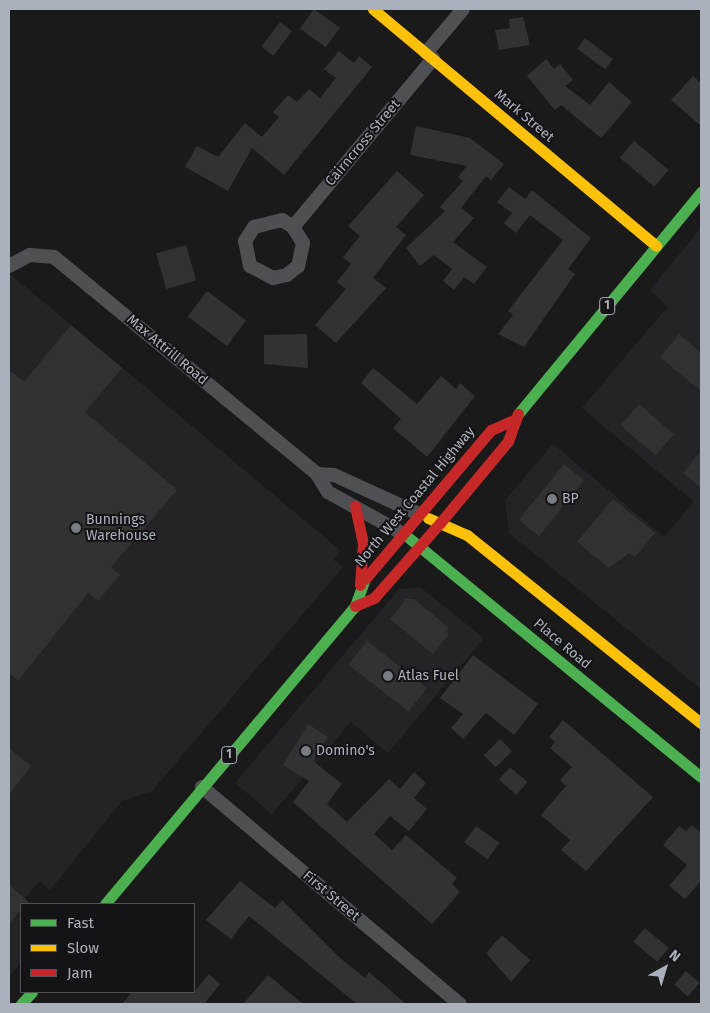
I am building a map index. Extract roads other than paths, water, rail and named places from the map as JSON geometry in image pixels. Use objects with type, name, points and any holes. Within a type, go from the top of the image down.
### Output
[{"type":"main road","name":"Mark Street","points":[[373,9],[656,246]]},
{"type":"main road","name":"North West Coastal Highway","points":[[355,606],[374,598],[420,547],[508,441],[513,420],[701,192]]},
{"type":"main road","name":"North West Coastal Highway","points":[[106,903],[355,606],[360,585],[491,430],[513,420]]},
{"type":"main road","points":[[355,506],[362,535],[360,585]]},
{"type":"main road","name":"Place Road","points":[[420,514],[467,535],[527,580],[701,723]]},
{"type":"main road","name":"Place Road","points":[[403,534],[701,777]]},
{"type":"main road","points":[[21,1004],[31,993]]},
{"type":"street","name":"Cairncross Street","points":[[293,227],[429,56],[462,9]]},
{"type":"street","points":[[282,220],[293,227],[303,243],[298,266],[287,276],[273,278],[250,266],[245,241],[254,227],[282,220]]},
{"type":"street","name":"Max Attrill Road","points":[[9,266],[30,255],[54,257],[317,474],[328,492],[403,534]]},
{"type":"street","name":"Max Attrill Road","points":[[317,474],[334,475],[420,514]]},
{"type":"street","name":"First Street","points":[[202,787],[460,1004]]},
{"type":"place","name":"BP","points":[[552,499]]},
{"type":"place","name":"Bunnings Warehouse","points":[[76,528]]},
{"type":"place","name":"Atlas Fuel","points":[[388,676]]},
{"type":"place","name":"Domino's","points":[[306,751]]}]
